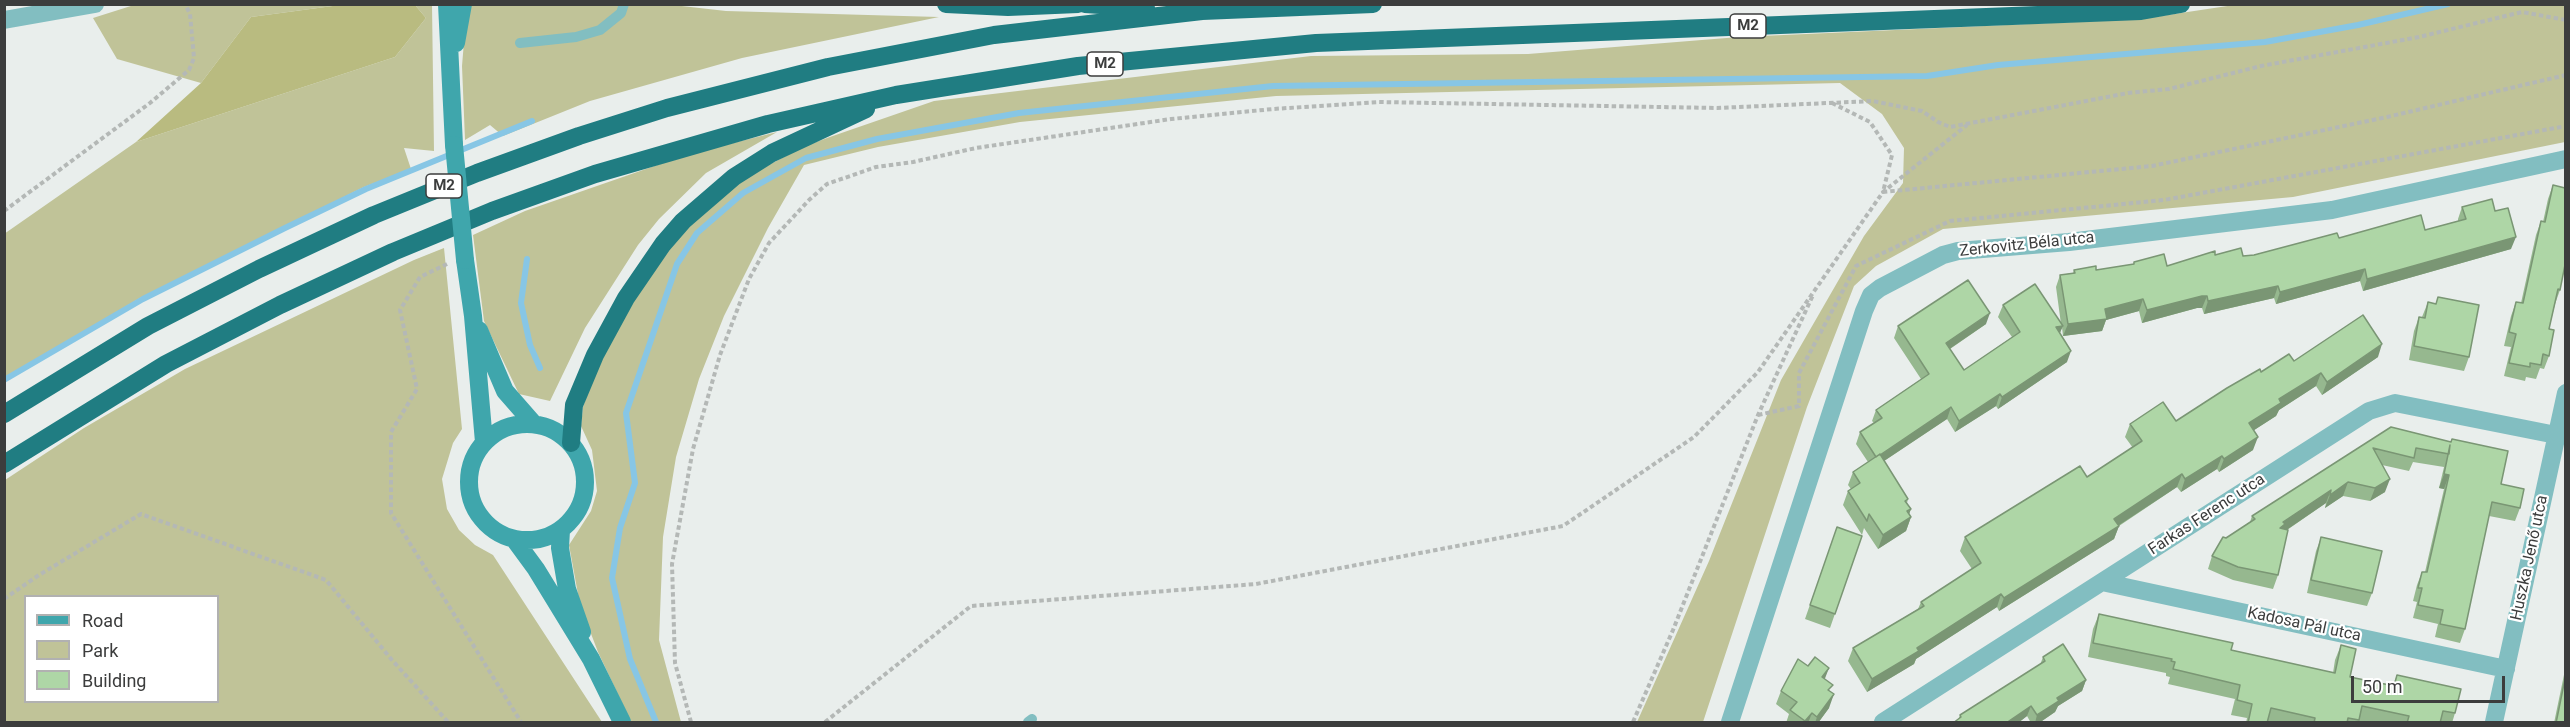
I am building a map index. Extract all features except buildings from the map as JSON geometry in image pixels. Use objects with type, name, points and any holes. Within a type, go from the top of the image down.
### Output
[{"type":"highway","points":[[946,4],[1008,7],[1078,4]]},
{"type":"highway","points":[[1085,4],[1202,11]]},
{"type":"highway","name":"M2","points":[[4,414],[148,326],[374,214],[579,136],[667,108],[755,85],[919,48],[1064,26],[1202,11],[1373,4]]},
{"type":"highway","name":"M2","points":[[4,464],[166,364],[280,304],[393,252],[492,211],[595,174],[756,127],[896,95],[1078,66],[1316,43],[2141,11],[2181,4]]},
{"type":"highway","points":[[572,443],[574,405],[595,355],[626,298],[663,244],[683,221],[734,177],[772,153],[896,95]]},
{"type":"street","points":[[4,20],[95,4]]},
{"type":"street","points":[[447,4],[458,261],[473,316],[505,391],[533,423]]},
{"type":"street","points":[[451,68],[463,4]]},
{"type":"street","name":"Zerkovitz Béla utca","points":[[1730,723],[1864,311],[1871,295],[1880,288],[1942,255],[1958,251],[2069,242],[2332,210],[2565,159]]},
{"type":"street","points":[[473,316],[484,442]]},
{"type":"street","name":"Huszka Jenő utca","points":[[2494,723],[2565,393]]},
{"type":"street","name":"Farkas Ferenc utca","points":[[1883,723],[2369,411],[2395,403],[2556,435]]},
{"type":"street","points":[[533,423],[547,426],[572,443],[582,460],[586,479],[584,499],[575,516],[561,530],[546,537],[530,540],[514,539],[500,534],[488,525],[478,513],[469,484],[470,469],[475,455],[484,442],[498,431],[533,423]]},
{"type":"street","points":[[561,530],[560,548],[567,589],[591,659]]},
{"type":"street","points":[[514,539],[536,569],[591,659],[622,723]]},
{"type":"street","name":"Kadosa Pál utca","points":[[2102,582],[2506,669]]},
{"type":"lane","points":[[520,43],[576,37],[600,30],[621,14],[624,4]]},
{"type":"path","points":[[4,211],[150,103],[189,70],[194,58],[189,15],[185,4]]},
{"type":"path","points":[[691,723],[675,663],[672,564],[693,449],[720,355],[748,279],[769,243],[827,184],[876,167],[936,158],[976,148],[1172,119],[1379,102],[1717,108],[1873,101],[1922,111],[1950,127],[2128,93],[2169,89],[2261,66],[2420,37],[2522,12],[2565,20]]},
{"type":"path","points":[[1882,192],[2152,166],[2387,117],[2565,75]]},
{"type":"path","points":[[1831,103],[1870,122],[1892,155],[1882,192]]},
{"type":"path","points":[[825,723],[971,606],[1256,584],[1563,526],[1694,437],[1758,372],[1882,192],[1968,124]]},
{"type":"path","points":[[458,261],[420,277],[400,310],[417,389],[391,432],[392,513],[521,723]]},
{"type":"path","points":[[1633,723],[1673,630],[1758,415],[1818,285]]},
{"type":"path","points":[[1758,415],[1799,406]]},
{"type":"path","points":[[4,599],[39,575],[141,514],[326,580],[448,723]]},
{"type":"green space","points":[[664,4],[726,11],[939,17],[742,58],[590,101],[503,136],[490,125],[465,140],[462,66],[467,5]]},
{"type":"green space","points":[[134,5],[340,5],[251,17],[201,83],[117,59],[93,18]]},
{"type":"green space","points":[[340,5],[415,5],[426,18],[395,57],[136,142],[201,83],[251,17]]},
{"type":"green space","points":[[415,5],[432,5],[434,151],[404,148],[411,169],[364,187],[140,298],[5,378],[4,234],[136,142],[395,57],[426,18]]},
{"type":"green space","points":[[2234,5],[2565,5],[2565,142],[2293,197],[1943,229],[1876,266],[1854,286],[1807,407],[1703,722],[1637,722],[1709,561],[1781,380],[1864,236],[1903,183],[1904,148],[1882,114],[1840,83],[1276,96],[1020,122],[878,147],[804,165],[768,228],[724,316],[699,379],[676,457],[663,537],[659,640],[681,722],[631,722],[598,652],[580,605],[569,545],[591,511],[597,491],[592,450],[581,426],[583,407],[592,380],[630,304],[682,231],[738,181],[803,147],[827,138],[934,101],[1311,56],[1528,54],[1739,37],[2141,19]]},
{"type":"green space","points":[[777,132],[706,173],[659,219],[638,245],[585,328],[550,401],[519,394],[484,321],[473,235],[525,211],[689,154]]},
{"type":"green space","points":[[444,248],[462,429],[453,443],[442,479],[447,509],[459,530],[475,545],[493,555],[602,722],[5,722],[5,480],[84,428],[185,369],[414,260]]},
{"type":"waterway","points":[[656,722],[630,659],[612,578],[620,528],[635,483],[626,413],[677,264],[697,233],[743,193],[806,158],[877,139],[1019,113],[1273,86],[1927,76],[1998,65],[2265,42],[2358,25],[2448,4]]},
{"type":"waterway","points":[[4,380],[143,299],[285,228],[366,189],[532,121]]},
{"type":"waterway","points":[[527,259],[521,303],[530,345],[540,368]]}]
